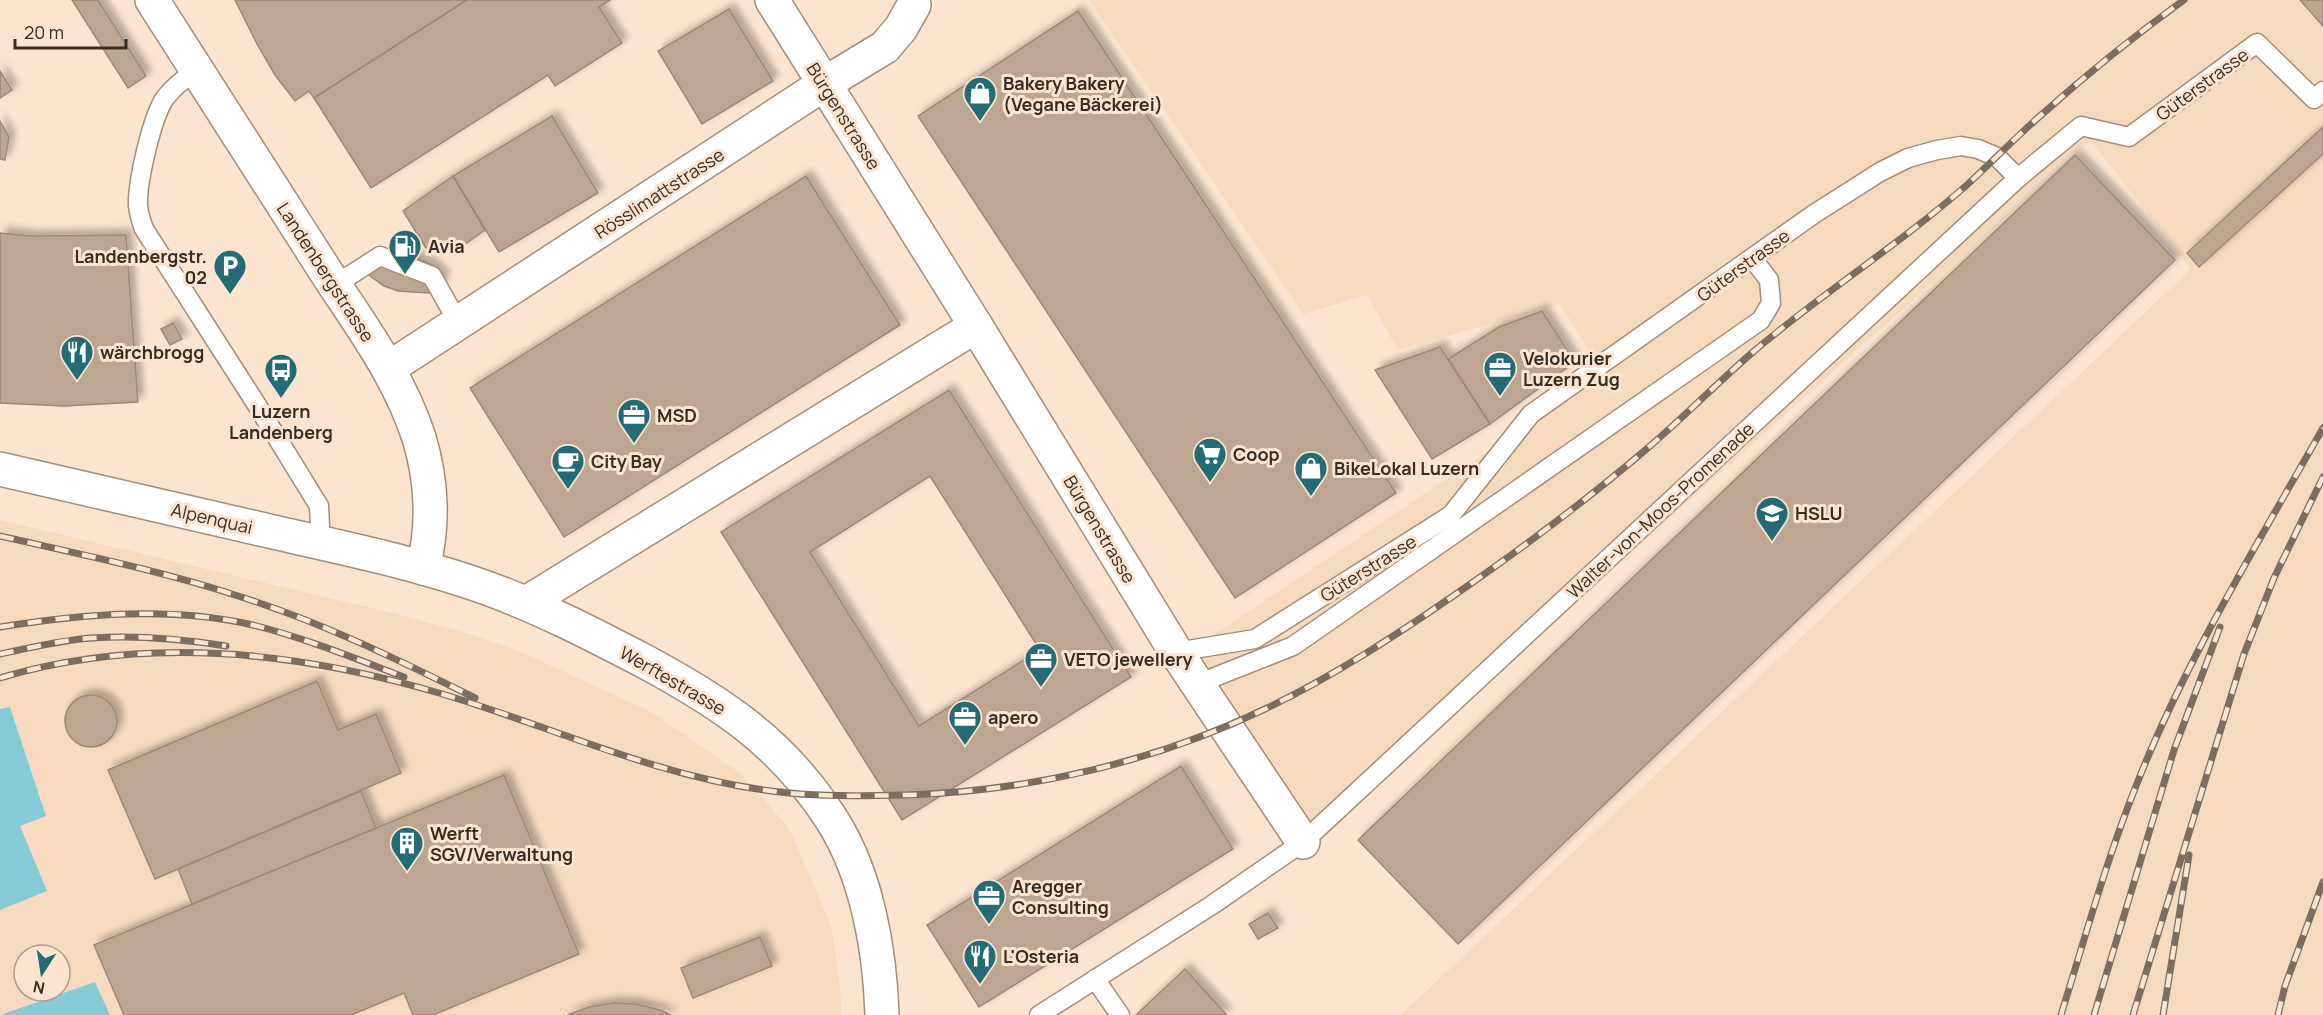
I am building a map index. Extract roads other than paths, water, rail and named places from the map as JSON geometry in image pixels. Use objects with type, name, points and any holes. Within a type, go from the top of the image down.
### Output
[{"type":"street","name":"Landenbergstrasse","points":[[152,0],[389,368],[418,437],[427,474],[430,511],[429,538],[423,568]]},
{"type":"street","name":"Bürgenstrasse","points":[[772,0],[1176,652],[1303,842]]},
{"type":"street","name":"Rösslimattstrasse","points":[[389,368],[824,84],[885,47],[901,28],[914,5]]},
{"type":"street","points":[[526,603],[976,326]]},
{"type":"street","name":"Alpenquai","points":[[0,469],[423,568]]},
{"type":"street","name":"Werftestrasse","points":[[423,568],[482,586],[526,603],[593,634],[698,691],[757,732],[800,776],[833,822],[854,868],[876,946],[881,981],[882,1015]]},
{"type":"lane","name":"Güterstrasse","points":[[1176,652],[1255,639],[1451,515],[1531,414],[1690,304],[1814,214],[1880,172],[1908,158],[1961,146],[1978,149],[1997,157],[2018,178],[2081,126],[2129,137],[2256,43],[2314,99],[2323,91]]},
{"type":"lane","points":[[197,70],[180,81],[166,96],[156,119],[139,193],[140,218],[144,228],[318,506],[320,525],[316,542]]},
{"type":"lane","name":"Walter-von-Moos-Promenade","points":[[1303,842],[2018,178]]},
{"type":"lane","points":[[334,285],[380,256],[432,276],[459,324]]},
{"type":"lane","points":[[1197,684],[1293,646],[1761,320],[1772,303],[1768,280],[1752,258]]},
{"type":"lane","points":[[1039,1015],[1241,886],[1303,842]]},
{"type":"lane","points":[[1095,979],[1120,1015]]},
{"type":"water","points":[[10,707],[46,816],[20,826],[47,891],[0,910],[0,709]]},
{"type":"water","points":[[95,982],[110,1015],[0,1015],[35,1003],[72,1003],[72,990]]},
{"type":"railway","points":[[0,678],[54,665],[109,656],[164,653],[275,658],[330,667],[439,693],[603,749],[686,774],[728,784],[805,794],[907,795],[999,787],[1045,780],[1135,758],[1223,728],[1315,683],[1410,625],[1504,560],[1620,471],[1779,330],[1942,206],[2075,86],[2184,0]]},
{"type":"railway","points":[[2061,1015],[2115,843],[2155,740],[2223,604],[2323,428]]},
{"type":"railway","points":[[2133,1015],[2244,654],[2274,578],[2323,477]]},
{"type":"railway","points":[[0,536],[148,570],[266,605],[357,642],[475,698]]},
{"type":"railway","points":[[0,627],[126,614],[190,615],[253,625],[292,636],[404,677]]},
{"type":"railway","points":[[2094,1015],[2174,750],[2220,627]]},
{"type":"railway","points":[[0,654],[69,640],[109,637],[159,638],[226,646]]},
{"type":"railway","points":[[2163,1015],[2189,855]]},
{"type":"railway","points":[[2278,1015],[2285,986],[2323,882]]},
{"type":"place","name":"Bakery Bakery (Vegane Bäckerei)","points":[[980,122]]},
{"type":"place","name":"Avia","points":[[405,275]]},
{"type":"place","name":"Landenbergstr. 02","points":[[230,295]]},
{"type":"place","name":"wärchbrogg","points":[[77,381]]},
{"type":"place","name":"Velokurier Luzern Zug","points":[[1500,397]]},
{"type":"place","name":"Luzern Landenberg","points":[[281,399]]},
{"type":"place","name":"MSD","points":[[634,444]]},
{"type":"place","name":"Coop","points":[[1210,483]]},
{"type":"place","name":"City Bay","points":[[568,490]]},
{"type":"place","name":"BikeLokal Luzern","points":[[1311,497]]},
{"type":"place","name":"HSLU","points":[[1772,542]]},
{"type":"place","name":"VETO jewellery","points":[[1041,688]]},
{"type":"place","name":"apero","points":[[965,746]]},
{"type":"place","name":"Werft SGV/Verwaltung","points":[[407,872]]},
{"type":"place","name":"Aregger Consulting","points":[[989,925]]},
{"type":"place","name":"L'Osteria","points":[[980,985]]}]
